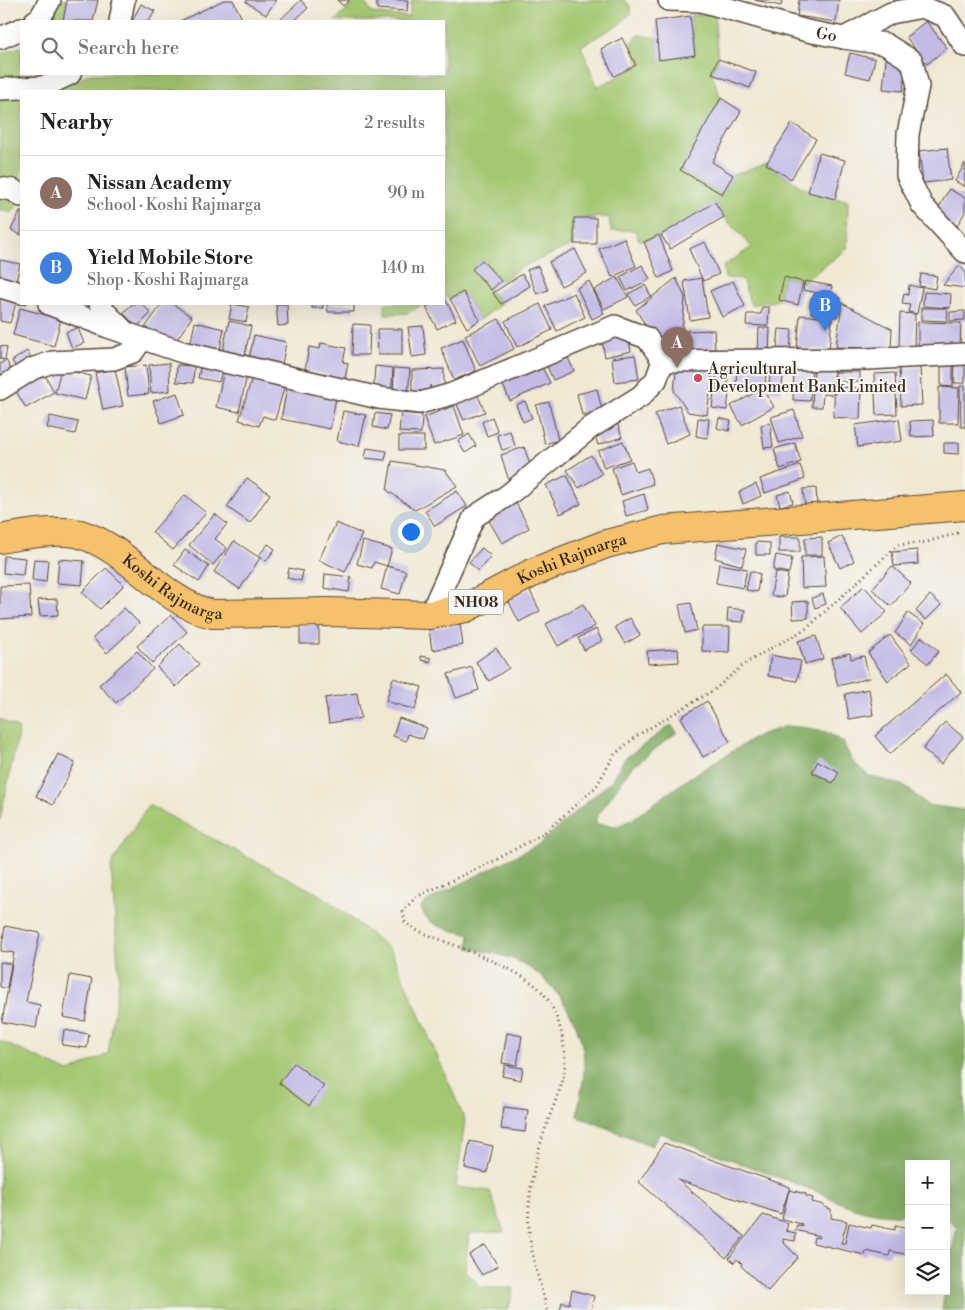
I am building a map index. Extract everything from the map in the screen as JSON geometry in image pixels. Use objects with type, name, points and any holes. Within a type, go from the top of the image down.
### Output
[{"type":"main road","name":"Koshi Rajmarga","points":[[0,539],[35,533],[78,533],[109,546],[160,587],[194,610],[212,614],[318,612],[430,615],[466,608],[534,572],[606,544],[663,530],[965,506]]},
{"type":"street","points":[[37,20],[40,18],[50,0]]},
{"type":"street","points":[[120,20],[124,0]]},
{"type":"street","name":"Go","points":[[669,0],[708,3],[807,31],[844,38],[891,13],[922,7],[945,16],[965,46]]},
{"type":"street","points":[[0,38],[20,29]]},
{"type":"street","points":[[844,38],[885,44],[912,61],[918,86],[908,134],[907,175],[922,206],[965,252]]},
{"type":"street","points":[[0,89],[43,87],[68,75]]},
{"type":"street","points":[[0,188],[13,190],[20,195]]},
{"type":"street","points":[[0,287],[20,293]]},
{"type":"street","points":[[52,305],[182,352],[370,396],[420,403],[452,394],[615,326],[647,338],[663,361]]},
{"type":"street","points":[[101,305],[105,312],[134,336]]},
{"type":"street","points":[[0,389],[32,370],[52,362],[114,359],[133,352],[134,336]]},
{"type":"street","points":[[663,361],[867,358],[965,354]]},
{"type":"street","points":[[430,615],[474,517],[508,495],[590,428],[641,396],[656,380],[663,361]]},
{"type":"path","points":[[547,1310],[532,1252],[528,1208],[538,1152],[564,1076],[565,1062],[557,1022],[544,995],[537,986],[504,967],[416,930],[405,922],[403,911],[406,904],[416,897],[496,860],[544,833],[596,786],[615,754],[638,735],[714,690],[747,662],[807,628],[898,545],[927,542],[965,531]]},
{"type":"green space","points":[[56,0],[67,0],[63,20],[47,20]]},
{"type":"green space","points":[[358,0],[363,0],[372,13],[409,17],[412,0],[625,0],[630,6],[631,13],[621,23],[581,46],[597,87],[640,66],[631,44],[639,35],[657,38],[659,60],[695,55],[690,16],[714,11],[718,59],[712,74],[721,98],[680,170],[722,194],[733,175],[766,164],[804,188],[824,196],[848,200],[847,249],[803,282],[784,277],[779,300],[751,305],[742,279],[725,278],[723,266],[752,247],[724,217],[715,202],[666,232],[646,240],[639,240],[635,230],[611,231],[609,217],[575,218],[574,244],[522,267],[501,281],[482,260],[472,269],[501,304],[480,320],[463,292],[450,299],[445,296],[445,90],[35,90],[78,81],[87,75],[445,75],[445,20],[336,20]]},
{"type":"green space","points":[[20,47],[20,75],[36,75],[34,76],[35,90],[20,90],[20,200],[12,213],[0,210],[0,54]]},
{"type":"green space","points":[[385,305],[421,305],[408,313],[385,314]]},
{"type":"green space","points":[[0,719],[19,729],[0,820]]},
{"type":"green space","points":[[671,725],[677,732],[630,769],[596,818],[596,824],[617,826],[631,820],[689,778],[759,735],[787,726],[826,732],[843,742],[852,761],[869,776],[905,786],[927,805],[965,810],[965,1310],[942,1310],[944,1295],[950,1295],[950,1258],[957,1227],[950,1221],[950,1160],[905,1160],[905,1215],[887,1215],[854,1208],[823,1194],[660,1133],[652,1146],[577,1116],[583,1080],[584,1058],[582,1043],[570,1013],[561,999],[551,986],[527,966],[508,957],[468,948],[470,935],[434,924],[424,914],[421,907],[427,901],[539,844],[611,781],[624,759]]},
{"type":"green space","points":[[148,805],[324,897],[391,950],[465,1120],[456,1187],[490,1191],[504,1232],[469,1233],[465,1270],[482,1288],[514,1288],[508,1310],[0,1310],[0,1041],[69,1072],[108,1054],[119,978],[111,865]]},
{"type":"building","points":[[67,0],[98,0],[93,20],[63,20]]},
{"type":"building","points":[[224,0],[233,0],[243,20],[182,20]]},
{"type":"building","points":[[247,0],[276,0],[266,15],[246,2]]},
{"type":"building","points":[[301,0],[308,8],[295,20],[280,20]]},
{"type":"building","points":[[337,0],[350,0],[343,6]]},
{"type":"building","points":[[377,0],[408,0],[407,11],[377,9]]},
{"type":"building","points":[[755,0],[782,0],[781,6]]},
{"type":"building","points":[[799,0],[839,0],[836,22],[797,16]]},
{"type":"building","points":[[141,4],[155,11],[150,20],[133,20]]},
{"type":"building","points":[[690,16],[695,55],[659,60],[655,21]]},
{"type":"building","points":[[926,21],[947,48],[927,64],[906,37]]},
{"type":"building","points":[[622,38],[636,65],[614,76],[601,49]]},
{"type":"building","points":[[850,53],[875,59],[870,79],[845,73]]},
{"type":"building","points":[[718,59],[756,72],[750,88],[712,74]]},
{"type":"building","points":[[886,59],[906,60],[903,91],[883,89]]},
{"type":"building","points":[[721,98],[741,111],[712,162],[733,175],[722,194],[680,170]]},
{"type":"building","points":[[792,123],[816,139],[791,179],[766,164]]},
{"type":"building","points":[[947,148],[951,180],[923,183],[919,151]]},
{"type":"building","points":[[819,153],[845,160],[835,199],[808,192]]},
{"type":"building","points":[[965,163],[965,187],[955,181]]},
{"type":"building","points":[[949,189],[965,198],[965,212],[956,228],[934,217]]},
{"type":"building","points":[[715,202],[724,217],[670,249],[661,235]]},
{"type":"building","points":[[20,212],[20,234],[11,230]]},
{"type":"building","points":[[574,218],[596,218],[596,244],[574,244]]},
{"type":"building","points":[[659,235],[673,271],[659,278],[644,242]]},
{"type":"building","points":[[624,238],[636,266],[612,277],[599,249]]},
{"type":"building","points":[[705,242],[719,274],[703,281],[689,249]]},
{"type":"building","points":[[575,249],[587,273],[561,286],[549,262]]},
{"type":"building","points":[[0,260],[20,264],[15,286],[0,282]]},
{"type":"building","points":[[482,260],[501,281],[491,290],[472,269]]},
{"type":"building","points":[[642,265],[650,279],[627,291],[620,277]]},
{"type":"building","points":[[538,266],[548,290],[537,294],[527,270]]},
{"type":"building","points":[[959,266],[965,271],[965,288],[943,285]]},
{"type":"building","points":[[522,274],[530,286],[501,304],[493,293]]},
{"type":"building","points":[[921,274],[937,276],[935,289],[919,286]]},
{"type":"building","points":[[617,277],[628,297],[604,309],[594,290]]},
{"type":"building","points":[[784,277],[803,282],[798,305],[779,300]]},
{"type":"building","points":[[676,278],[685,297],[681,343],[659,347],[636,310]]},
{"type":"building","points":[[702,278],[708,317],[690,320],[684,281]]},
{"type":"building","points":[[589,281],[604,313],[592,319],[577,288]]},
{"type":"building","points":[[733,281],[745,306],[722,317],[710,291]]},
{"type":"building","points":[[805,281],[832,286],[830,295],[803,290]]},
{"type":"building","points":[[645,285],[651,296],[635,305],[628,294]]},
{"type":"building","points":[[909,285],[922,288],[917,314],[908,312],[910,305],[902,304],[904,294],[908,295]]},
{"type":"building","points":[[463,292],[480,320],[467,328],[450,299]]},
{"type":"building","points":[[924,292],[951,294],[950,308],[923,306]]},
{"type":"building","points":[[574,293],[585,317],[557,331],[545,306]]},
{"type":"building","points":[[814,294],[840,298],[837,317],[811,313]]},
{"type":"building","points":[[445,298],[456,320],[437,329],[426,307],[431,305],[445,305]]},
{"type":"building","points":[[0,299],[16,303],[10,323],[0,321]]},
{"type":"building","points":[[842,303],[892,329],[891,349],[836,347]]},
{"type":"building","points":[[540,304],[552,330],[517,347],[505,321]]},
{"type":"building","points":[[131,305],[143,305],[151,313],[137,327],[123,313]]},
{"type":"building","points":[[161,305],[174,305],[192,317],[171,348],[144,329]]},
{"type":"building","points":[[232,305],[249,307],[246,322],[229,319]]},
{"type":"building","points":[[276,305],[287,305],[288,325],[278,326]]},
{"type":"building","points":[[312,305],[323,305],[323,308],[312,308]]},
{"type":"building","points":[[327,305],[354,305],[354,312],[328,312]]},
{"type":"building","points":[[762,307],[769,307],[768,326],[746,325],[747,314],[761,314]]},
{"type":"building","points":[[20,308],[61,319],[54,346],[13,335]]},
{"type":"building","points":[[921,308],[948,308],[947,321],[921,320]]},
{"type":"building","points":[[965,311],[965,320],[950,321],[950,312]]},
{"type":"building","points":[[900,313],[915,314],[914,347],[899,347]]},
{"type":"building","points":[[800,315],[832,318],[829,350],[797,348]]},
{"type":"building","points":[[499,319],[514,349],[480,366],[465,335]]},
{"type":"building","points":[[229,321],[251,326],[244,359],[222,354]]},
{"type":"building","points":[[195,322],[224,329],[219,353],[190,346]]},
{"type":"building","points":[[918,322],[961,323],[960,347],[918,347]]},
{"type":"building","points":[[353,324],[370,325],[369,355],[352,355]]},
{"type":"building","points":[[423,326],[426,355],[412,357],[408,327]]},
{"type":"building","points":[[78,328],[84,343],[72,348],[66,332]]},
{"type":"building","points":[[759,328],[770,328],[769,351],[758,351]]},
{"type":"building","points":[[377,329],[402,329],[402,355],[378,355]]},
{"type":"building","points":[[779,329],[792,330],[790,350],[777,348]]},
{"type":"building","points":[[714,330],[715,349],[687,350],[686,331]]},
{"type":"building","points":[[627,331],[631,351],[605,357],[601,336]]},
{"type":"building","points":[[254,335],[286,342],[282,365],[249,359]]},
{"type":"building","points":[[463,339],[476,371],[454,380],[441,348]]},
{"type":"building","points":[[321,343],[346,348],[343,362],[348,363],[345,379],[305,370],[309,347],[320,349]]},
{"type":"building","points":[[0,346],[7,347],[5,360],[0,359]]},
{"type":"building","points":[[564,349],[574,371],[553,380],[544,359]]},
{"type":"building","points":[[27,351],[36,366],[21,376],[12,361]]},
{"type":"building","points":[[635,355],[639,379],[615,382],[612,358]]},
{"type":"building","points":[[538,359],[550,383],[510,401],[500,378]]},
{"type":"building","points":[[6,360],[16,379],[6,384],[0,372],[0,364]]},
{"type":"building","points":[[955,361],[965,361],[965,383],[954,383]]},
{"type":"building","points":[[169,363],[170,391],[151,393],[149,365]]},
{"type":"building","points":[[941,363],[953,363],[953,387],[941,386]]},
{"type":"building","points":[[677,364],[713,368],[707,415],[688,412],[674,391]]},
{"type":"building","points":[[146,365],[149,394],[128,396],[125,367]]},
{"type":"building","points":[[177,365],[194,366],[193,383],[176,382]]},
{"type":"building","points":[[201,365],[222,370],[219,382],[198,378]]},
{"type":"building","points":[[375,366],[393,368],[391,397],[373,395]]},
{"type":"building","points":[[794,366],[812,367],[810,401],[793,400]]},
{"type":"building","points":[[814,367],[834,368],[833,395],[823,394],[822,407],[812,407]]},
{"type":"building","points":[[920,367],[922,405],[901,406],[899,368]]},
{"type":"building","points":[[394,368],[410,369],[408,398],[393,397]]},
{"type":"building","points":[[737,368],[766,370],[765,386],[736,385]]},
{"type":"building","points":[[61,369],[91,376],[85,400],[55,393]]},
{"type":"building","points":[[115,369],[123,406],[103,410],[95,373]]},
{"type":"building","points":[[444,369],[444,394],[431,393],[430,385],[430,396],[412,395],[412,370]]},
{"type":"building","points":[[717,369],[729,370],[727,391],[715,390]]},
{"type":"building","points":[[771,369],[784,371],[781,393],[768,391]]},
{"type":"building","points":[[224,370],[247,375],[239,412],[216,407]]},
{"type":"building","points":[[43,371],[54,392],[26,408],[14,388]]},
{"type":"building","points":[[835,372],[860,372],[860,382],[835,382]]},
{"type":"building","points":[[895,373],[897,414],[876,415],[874,374]]},
{"type":"building","points":[[252,378],[284,388],[275,420],[263,416],[259,426],[239,420]]},
{"type":"building","points":[[960,386],[965,386],[965,427],[961,427]]},
{"type":"building","points":[[835,387],[861,388],[860,419],[833,417]]},
{"type":"building","points":[[939,387],[959,388],[958,423],[939,423]]},
{"type":"building","points":[[287,388],[336,398],[330,429],[281,419]]},
{"type":"building","points":[[763,388],[774,407],[742,425],[731,406]]},
{"type":"building","points":[[597,389],[602,410],[582,415],[577,394]]},
{"type":"building","points":[[476,391],[485,412],[464,420],[455,400]]},
{"type":"building","points":[[714,392],[729,393],[727,410],[712,408]]},
{"type":"building","points":[[177,393],[184,415],[161,423],[153,401]]},
{"type":"building","points":[[525,401],[532,418],[523,422],[516,405]]},
{"type":"building","points":[[549,402],[558,440],[545,444],[536,405]]},
{"type":"building","points":[[679,405],[690,434],[666,444],[655,414]]},
{"type":"building","points":[[454,406],[464,435],[434,445],[424,417]]},
{"type":"building","points":[[794,410],[802,436],[779,443],[771,417]]},
{"type":"building","points":[[343,411],[366,415],[359,446],[337,441]]},
{"type":"building","points":[[375,413],[390,415],[387,430],[373,427]]},
{"type":"building","points":[[401,413],[422,415],[421,433],[399,432]]},
{"type":"building","points":[[50,416],[78,422],[75,434],[47,428]]},
{"type":"building","points":[[492,417],[498,432],[487,436],[482,422]]},
{"type":"building","points":[[698,418],[709,419],[707,438],[696,436]]},
{"type":"building","points":[[719,418],[731,421],[729,431],[717,428]]},
{"type":"building","points":[[616,419],[622,437],[598,445],[592,427]]},
{"type":"building","points":[[899,419],[902,441],[858,447],[855,425]]},
{"type":"building","points":[[933,420],[934,436],[911,437],[910,421]]},
{"type":"building","points":[[770,423],[773,447],[764,448],[761,425]]},
{"type":"building","points":[[510,431],[515,446],[502,450],[497,435]]},
{"type":"building","points":[[469,434],[476,446],[465,453],[458,441]]},
{"type":"building","points":[[399,436],[424,436],[424,450],[399,450]]},
{"type":"building","points":[[623,441],[630,459],[604,468],[598,451]]},
{"type":"building","points":[[795,443],[801,462],[780,469],[774,449]]},
{"type":"building","points":[[944,443],[959,443],[959,454],[944,453]]},
{"type":"building","points":[[524,447],[533,473],[509,481],[501,455]]},
{"type":"building","points":[[367,448],[387,451],[385,460],[365,458]]},
{"type":"building","points":[[591,455],[602,474],[579,488],[567,470]]},
{"type":"building","points":[[392,461],[445,470],[457,486],[415,510],[387,490]]},
{"type":"building","points":[[632,461],[636,472],[648,468],[653,484],[621,495],[612,468]]},
{"type":"building","points":[[800,465],[805,479],[765,493],[760,479]]},
{"type":"building","points":[[567,475],[581,504],[560,514],[546,485]]},
{"type":"building","points":[[247,478],[270,494],[250,523],[227,507]]},
{"type":"building","points":[[756,484],[761,496],[743,504],[739,492]]},
{"type":"building","points":[[816,488],[817,505],[805,507],[803,489]]},
{"type":"building","points":[[457,491],[467,506],[435,526],[425,511]]},
{"type":"building","points":[[790,491],[793,503],[780,506],[777,495]]},
{"type":"building","points":[[644,494],[648,510],[626,516],[622,501]]},
{"type":"building","points":[[185,495],[206,513],[173,550],[152,532]]},
{"type":"building","points":[[516,503],[529,528],[502,543],[488,519]]},
{"type":"building","points":[[215,514],[227,524],[215,539],[227,548],[213,565],[189,545]]},
{"type":"building","points":[[336,523],[362,534],[345,572],[319,560]]},
{"type":"building","points":[[842,536],[854,561],[840,568],[828,543]]},
{"type":"building","points":[[779,537],[800,537],[800,552],[779,552]]},
{"type":"building","points":[[822,537],[822,555],[805,555],[805,538]]},
{"type":"building","points":[[234,541],[260,558],[240,589],[214,572]]},
{"type":"building","points":[[363,541],[392,549],[387,566],[374,562],[372,568],[357,564]]},
{"type":"building","points":[[756,542],[770,543],[770,555],[756,555]]},
{"type":"building","points":[[718,543],[746,549],[742,566],[715,558]]},
{"type":"building","points":[[268,544],[275,549],[266,561],[259,555]]},
{"type":"building","points":[[482,548],[491,556],[478,571],[469,562]]},
{"type":"building","points":[[185,550],[209,566],[199,582],[174,565]]},
{"type":"building","points":[[917,550],[918,564],[894,566],[892,552]]},
{"type":"building","points":[[776,555],[792,558],[789,573],[773,570]]},
{"type":"building","points":[[4,556],[25,558],[23,575],[3,573]]},
{"type":"building","points":[[824,556],[826,587],[802,588],[801,557]]},
{"type":"building","points":[[34,559],[48,560],[46,582],[32,580]]},
{"type":"building","points":[[59,559],[84,561],[82,585],[57,583]]},
{"type":"building","points":[[719,564],[747,569],[743,588],[716,583]]},
{"type":"building","points":[[387,566],[406,571],[400,594],[381,589]]},
{"type":"building","points":[[892,566],[911,583],[891,606],[872,589]]},
{"type":"building","points":[[106,568],[124,585],[100,609],[82,592]]},
{"type":"building","points":[[289,568],[303,571],[301,581],[287,578]]},
{"type":"building","points":[[750,571],[760,574],[757,592],[746,590]]},
{"type":"building","points":[[775,572],[788,574],[785,597],[771,596]]},
{"type":"building","points":[[325,574],[351,577],[349,592],[324,588]]},
{"type":"building","points":[[29,585],[31,617],[0,619],[0,586]]},
{"type":"building","points":[[864,586],[887,612],[862,634],[840,608]]},
{"type":"building","points":[[529,589],[540,611],[519,622],[508,600]]},
{"type":"building","points":[[823,594],[826,604],[815,608],[812,598]]},
{"type":"building","points":[[930,595],[941,605],[926,620],[916,611]]},
{"type":"building","points":[[57,599],[58,615],[40,616],[38,600]]},
{"type":"building","points":[[808,601],[808,618],[793,619],[792,602]]},
{"type":"building","points":[[691,603],[697,630],[685,633],[679,605]]},
{"type":"building","points":[[583,604],[595,626],[558,646],[546,624]]},
{"type":"building","points":[[124,608],[139,623],[107,653],[93,638]]},
{"type":"building","points":[[728,608],[745,610],[743,622],[727,621]]},
{"type":"building","points":[[908,613],[924,624],[911,644],[895,633]]},
{"type":"building","points":[[171,615],[187,632],[152,663],[137,646]]},
{"type":"building","points":[[630,618],[640,635],[625,644],[615,627]]},
{"type":"building","points":[[319,624],[319,644],[300,644],[300,625]]},
{"type":"building","points":[[460,624],[463,645],[432,650],[429,629]]},
{"type":"building","points":[[702,627],[730,627],[729,652],[702,651]]},
{"type":"building","points":[[596,629],[602,641],[584,650],[578,638]]},
{"type":"building","points":[[890,635],[911,663],[888,681],[868,653]]},
{"type":"building","points":[[816,636],[823,659],[805,664],[798,641]]},
{"type":"building","points":[[922,637],[939,651],[928,664],[911,650]]},
{"type":"building","points":[[180,644],[199,664],[176,687],[157,667]]},
{"type":"building","points":[[496,648],[509,668],[489,681],[476,662]]},
{"type":"building","points":[[678,649],[679,662],[648,664],[647,651]]},
{"type":"building","points":[[137,651],[153,669],[116,703],[99,685]]},
{"type":"building","points":[[850,653],[851,659],[864,656],[869,678],[838,686],[831,658]]},
{"type":"building","points":[[771,655],[801,661],[797,681],[768,676]]},
{"type":"building","points":[[421,656],[431,658],[430,662],[421,660]]},
{"type":"building","points":[[472,667],[479,690],[456,698],[448,674]]},
{"type":"building","points":[[946,674],[961,692],[890,754],[875,736]]},
{"type":"building","points":[[393,678],[422,687],[415,710],[386,701]]},
{"type":"building","points":[[869,689],[873,715],[849,719],[845,694]]},
{"type":"building","points":[[357,693],[361,718],[329,723],[325,698]]},
{"type":"building","points":[[707,701],[730,742],[703,757],[681,717]]},
{"type":"building","points":[[399,718],[427,728],[423,739],[408,734],[406,741],[393,736]]},
{"type":"building","points":[[945,722],[963,737],[941,764],[923,749]]},
{"type":"building","points":[[58,754],[75,763],[53,805],[36,796]]},
{"type":"building","points":[[818,761],[839,772],[833,783],[812,772]]},
{"type":"building","points":[[5,926],[40,933],[26,1002],[40,1005],[36,1028],[2,1022],[14,953],[1,951]]},
{"type":"building","points":[[0,962],[11,964],[7,988],[0,987]]},
{"type":"building","points":[[70,975],[92,979],[85,1021],[63,1017]]},
{"type":"building","points":[[64,1030],[89,1034],[87,1048],[62,1045]]},
{"type":"building","points":[[507,1033],[522,1036],[517,1065],[502,1063]]},
{"type":"building","points":[[294,1063],[324,1086],[309,1106],[279,1083]]},
{"type":"building","points":[[505,1065],[523,1068],[521,1080],[502,1076]]},
{"type":"building","points":[[504,1107],[528,1110],[525,1132],[501,1129]]},
{"type":"building","points":[[470,1141],[493,1146],[487,1173],[465,1168]]},
{"type":"building","points":[[664,1143],[790,1187],[781,1214],[678,1180],[744,1236],[726,1258],[639,1182]]},
{"type":"building","points":[[789,1190],[806,1194],[806,1196],[813,1198],[812,1202],[831,1209],[831,1218],[847,1221],[841,1243],[845,1243],[849,1223],[871,1228],[872,1225],[895,1230],[895,1225],[905,1227],[905,1254],[890,1251],[889,1256],[866,1251],[865,1255],[813,1243],[814,1237],[819,1238],[819,1236],[795,1230],[797,1225],[802,1226],[802,1224],[782,1219]]},
{"type":"building","points":[[763,1215],[788,1223],[786,1231],[796,1233],[795,1241],[783,1239],[783,1242],[798,1257],[768,1291],[741,1266],[742,1264],[737,1259],[734,1263],[729,1258]]},
{"type":"building","points":[[485,1245],[498,1266],[482,1275],[469,1255]]},
{"type":"building","points":[[572,1290],[594,1296],[591,1310],[560,1310],[562,1302],[569,1304]]},
{"type":"place","name":"Yield Mobile Store","points":[[825,331]]},
{"type":"place","name":"Nissan Academy","points":[[677,368]]},
{"type":"place","name":"Agricultural Development Bank Limited","points":[[698,378]]}]
